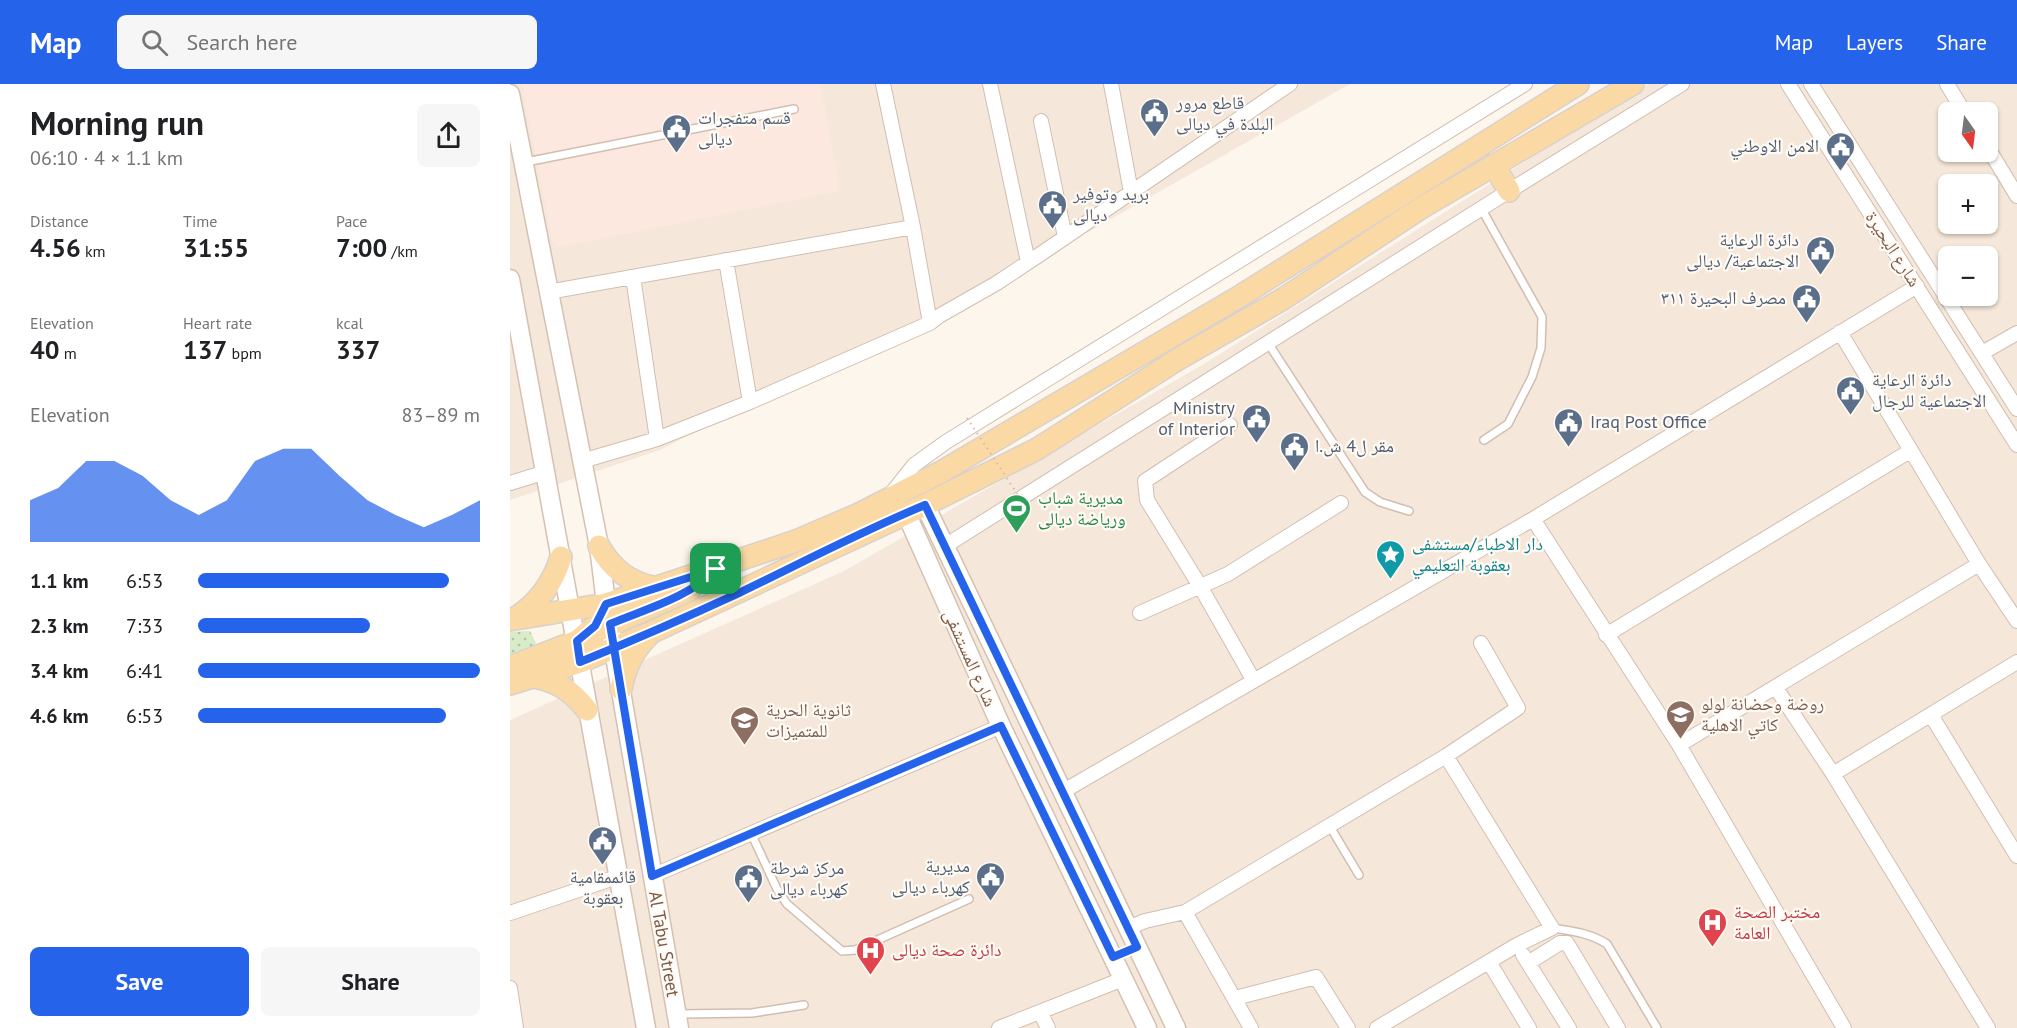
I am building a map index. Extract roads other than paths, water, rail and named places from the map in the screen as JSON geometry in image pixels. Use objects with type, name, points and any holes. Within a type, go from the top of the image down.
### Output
[{"type":"main road","points":[[510,684],[533,677],[578,651],[595,626],[608,614],[657,588],[796,541],[941,472],[1242,295],[1578,84]]},
{"type":"main road","points":[[510,668],[578,651],[614,648],[916,509],[1037,448],[1180,358],[1282,298],[1421,208],[1633,84]]},
{"type":"main road","points":[[1494,165],[1509,191]]},
{"type":"main road","points":[[599,546],[605,557],[622,574],[639,584],[657,588]]},
{"type":"main road","points":[[511,620],[535,604],[544,594],[561,557]]},
{"type":"main road","points":[[511,620],[571,612],[608,614],[687,592],[703,582],[716,569]]},
{"type":"main road","points":[[621,689],[631,657],[642,641],[652,632]]},
{"type":"main road","points":[[533,677],[546,679],[564,687],[587,710]]},
{"type":"street","points":[[883,84],[913,227],[930,323]]},
{"type":"street","points":[[990,84],[1028,262]]},
{"type":"street","points":[[1111,84],[1131,192]]},
{"type":"street","points":[[582,461],[657,439],[750,402],[930,323],[939,315],[997,283],[1290,84]]},
{"type":"street","points":[[886,500],[914,465],[946,442],[1525,84]]},
{"type":"street","points":[[945,546],[1682,84]]},
{"type":"street","name":"شارع البحيرة","points":[[1788,84],[2017,445]]},
{"type":"street","name":"شارع البحيرة","points":[[1811,84],[2017,409]]},
{"type":"street","points":[[1947,84],[1958,102]]},
{"type":"street","name":"Al Tabu Street","points":[[510,94],[599,546],[608,614],[678,1021]]},
{"type":"street","points":[[1041,121],[1065,237]]},
{"type":"street","points":[[1996,162],[2017,196]]},
{"type":"street","points":[[548,292],[913,227]]},
{"type":"street","points":[[726,260],[750,402]]},
{"type":"street","points":[[633,278],[657,439]]},
{"type":"street","name":"Al Tabu Street","points":[[510,279],[646,1028]]},
{"type":"street","points":[[1062,792],[1533,519],[1917,286]]},
{"type":"street","points":[[1840,332],[1979,564],[2012,603],[2017,621]]},
{"type":"street","points":[[1982,353],[2017,333]]},
{"type":"street","points":[[1992,405],[2008,396]]},
{"type":"street","points":[[1230,425],[1145,481],[1147,500],[1200,586],[1254,681]]},
{"type":"street","points":[[1606,635],[1910,451]]},
{"type":"street","points":[[510,483],[546,472]]},
{"type":"street","points":[[1140,613],[1228,574],[1341,503]]},
{"type":"street","name":"شارع المستشفى","points":[[916,509],[945,546],[1176,1028]]},
{"type":"street","name":"شارع المستشفى","points":[[916,509],[948,607],[1001,726],[1147,1028]]},
{"type":"street","points":[[1533,519],[1679,745],[1842,1027]]},
{"type":"street","points":[[1679,745],[1979,564]]},
{"type":"street","points":[[948,607],[952,594],[962,592],[969,598]]},
{"type":"street","points":[[1128,928],[1145,921],[1185,912],[1446,756],[1518,708],[1481,643]]},
{"type":"street","points":[[1833,774],[2017,662]]},
{"type":"street","points":[[1776,688],[1833,774],[1988,1028]]},
{"type":"street","points":[[1931,715],[2017,856]]},
{"type":"street","points":[[652,876],[1001,726]]},
{"type":"street","points":[[1377,1028],[1402,1022],[1489,962],[1552,928],[1446,756]]},
{"type":"street","points":[[510,913],[620,876]]},
{"type":"street","points":[[1185,912],[1251,1028]]},
{"type":"street","points":[[1528,963],[1560,943],[1567,943],[1618,1028]]},
{"type":"street","points":[[1517,945],[1569,1028]]},
{"type":"street","points":[[1113,957],[1137,947]]},
{"type":"street","points":[[1489,962],[1529,1028]]},
{"type":"street","points":[[1235,998],[1316,977],[1348,1028]]},
{"type":"street","points":[[999,1028],[1123,979]]},
{"type":"street","points":[[510,988],[516,1028]]},
{"type":"street","points":[[1040,1012],[1048,1028]]},
{"type":"lane","points":[[523,163],[794,109]]},
{"type":"lane","points":[[1481,208],[1542,317],[1541,348],[1532,377],[1509,424],[1484,440]]},
{"type":"lane","points":[[1268,343],[1365,492],[1380,502],[1409,511]]},
{"type":"lane","points":[[1329,825],[1359,875]]},
{"type":"lane","points":[[751,833],[777,889],[788,904],[842,951],[855,950],[969,899]]},
{"type":"lane","points":[[1552,928],[1576,931],[1607,944],[1657,1028]]},
{"type":"lane","points":[[678,1021],[804,1005]]},
{"type":"place","name":"قاطع مرور البلدة في ديالى","points":[[1155,138]]},
{"type":"place","name":"قسم متفجرات ديالى","points":[[677,154]]},
{"type":"place","name":"الامن الاوطني","points":[[1840,172]]},
{"type":"place","name":"بريد وتوفير ديالى","points":[[1052,230]]},
{"type":"place","name":"دائرة الرعاية الاجتماعية/ ديالى","points":[[1820,276]]},
{"type":"place","name":"مصرف البحيرة ٣١١","points":[[1807,324]]},
{"type":"place","name":"دائرة الرعاية الاجتماعية للرجال","points":[[1851,416]]},
{"type":"place","name":"Ministry of Interior","points":[[1256,444]]},
{"type":"place","name":"Iraq Post Office","points":[[1569,448]]},
{"type":"place","name":"مقر ل4 ش.ا","points":[[1294,472]]},
{"type":"place","name":"مديرية شباب ورياضة ديالى","points":[[1017,534]]},
{"type":"place","name":"دار الاطباء/مستشفى بعقوبة التعليمي","points":[[1391,580]]},
{"type":"place","name":"روضة وحضانة لولو كاتي الاهلية","points":[[1680,740]]},
{"type":"place","name":"ثانوية الحرية للمتميزات","points":[[745,746]]},
{"type":"place","name":"قائممقامية بعقوبة","points":[[603,866]]},
{"type":"place","name":"مديرية كهرباء ديالى","points":[[991,902]]},
{"type":"place","name":"مركز شرطة كهرباء ديالى","points":[[749,904]]},
{"type":"place","name":"مختبر الصحة العامة","points":[[1713,948]]},
{"type":"place","name":"دائرة صحة ديالى","points":[[871,976]]}]
